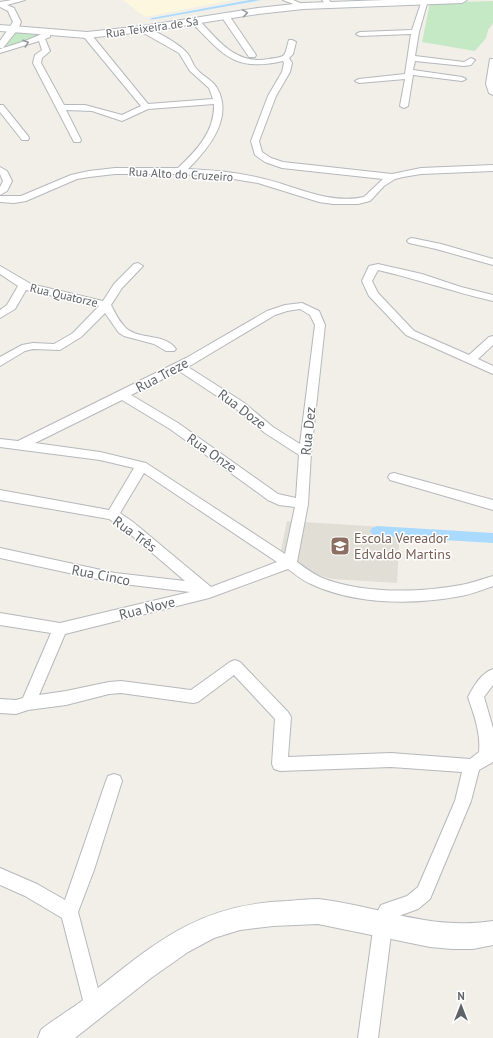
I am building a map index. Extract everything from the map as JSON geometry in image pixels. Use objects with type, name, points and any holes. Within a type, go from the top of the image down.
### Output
[{"type":"street","points":[[1,4],[22,0]]},
{"type":"street","name":"Rua Teixeira de Sá","points":[[0,28],[88,35],[195,21],[288,3],[303,6],[326,2],[462,0]]},
{"type":"street","points":[[404,106],[415,32],[425,1]]},
{"type":"street","points":[[0,46],[16,25],[16,20],[11,10],[1,4]]},
{"type":"street","points":[[225,16],[252,55]]},
{"type":"street","points":[[195,21],[226,51],[240,60],[260,64],[286,58]]},
{"type":"street","points":[[143,29],[185,55],[193,70],[207,81],[214,90],[217,101],[218,113],[214,128],[198,155],[180,171]]},
{"type":"street","points":[[360,34],[415,32]]},
{"type":"street","points":[[0,51],[41,38],[51,33]]},
{"type":"street","points":[[88,35],[146,107]]},
{"type":"street","points":[[41,38],[46,51],[38,57],[37,63],[42,70],[77,140]]},
{"type":"street","points":[[292,42],[286,58],[288,63],[286,72],[272,96],[255,141],[258,153],[268,160],[282,164],[392,177]]},
{"type":"street","points":[[412,58],[464,64],[471,60]]},
{"type":"street","points":[[493,61],[490,84],[493,93]]},
{"type":"street","points":[[359,81],[409,74],[462,78]]},
{"type":"street","points":[[61,108],[77,105],[87,106],[122,118],[146,107],[217,101]]},
{"type":"street","points":[[0,107],[25,138]]},
{"type":"street","name":"Rua Alto do Cruzeiro","points":[[0,199],[23,199],[74,177],[89,174],[115,171],[180,171],[216,173],[259,180],[319,199],[345,202],[358,201],[367,198],[381,184],[392,177],[421,171],[493,168]]},
{"type":"street","points":[[0,170],[8,178],[9,182],[7,187],[0,192]]},
{"type":"street","points":[[412,241],[438,246],[493,262]]},
{"type":"street","points":[[0,362],[27,346],[56,348],[77,335],[106,305],[118,286],[138,266]]},
{"type":"street","points":[[493,298],[457,289],[418,276],[378,267],[373,268],[367,281],[373,294],[410,333],[493,370]]},
{"type":"street","name":"Rua Quatorze","points":[[2,270],[23,286],[106,305]]},
{"type":"street","points":[[0,315],[11,307],[23,286]]},
{"type":"street","points":[[106,305],[112,317],[123,331],[128,334],[158,342],[170,349]]},
{"type":"street","name":"Rua Treze","points":[[21,445],[179,366],[271,313],[285,308],[302,306]]},
{"type":"street","name":"Rua Dez","points":[[290,564],[302,504],[305,453],[320,325],[315,313],[302,306]]},
{"type":"street","points":[[471,360],[493,339]]},
{"type":"street","name":"Rua Doze","points":[[179,366],[240,406],[270,430],[305,453]]},
{"type":"street","name":"Rua Onze","points":[[123,395],[174,426],[273,497],[279,500],[302,504]]},
{"type":"street","points":[[0,443],[100,456],[142,466],[314,580],[327,586],[349,591],[399,596],[426,595],[462,590],[493,581]]},
{"type":"street","points":[[112,515],[142,466]]},
{"type":"street","points":[[394,477],[493,505]]},
{"type":"street","name":"Rua Três","points":[[0,495],[112,515],[128,525],[206,591]]},
{"type":"street","name":"Rua Cinco","points":[[0,553],[115,578],[206,591]]},
{"type":"street","name":"Rua Nove","points":[[0,619],[60,629],[206,591],[290,564]]},
{"type":"street","points":[[28,703],[60,629]]},
{"type":"street","points":[[0,706],[16,706],[66,698],[109,688],[121,688],[193,697],[235,666],[283,717],[280,764],[391,760],[472,766],[490,756],[485,727],[476,698],[481,688],[493,675]]},
{"type":"street","points":[[368,1038],[384,916],[387,911],[412,903],[424,893],[463,801],[472,766]]},
{"type":"street","points":[[94,1008],[69,912],[85,870],[114,781]]},
{"type":"street","points":[[0,876],[31,890],[69,912]]},
{"type":"street","points":[[51,1038],[94,1008],[170,949],[199,932],[229,920],[273,914],[321,911],[352,916],[447,937],[478,937],[493,933]]},
{"type":"shaded area","points":[[123,0],[233,0],[145,17]]},
{"type":"shaded area","name":"Escola Vereador Edvaldo Martins","points":[[287,521],[400,528],[397,583],[332,579],[278,564]]},
{"type":"green space","points":[[493,1],[493,23],[488,30],[486,38],[475,51],[422,42],[430,3]]},
{"type":"green space","points":[[12,29],[51,33],[0,51],[0,46]]},
{"type":"water","points":[[250,0],[261,0],[150,20],[152,18]]},
{"type":"waterway","points":[[377,531],[493,538]]},
{"type":"place","name":"Escola Vereador Edvaldo Martins","points":[[340,546]]}]
